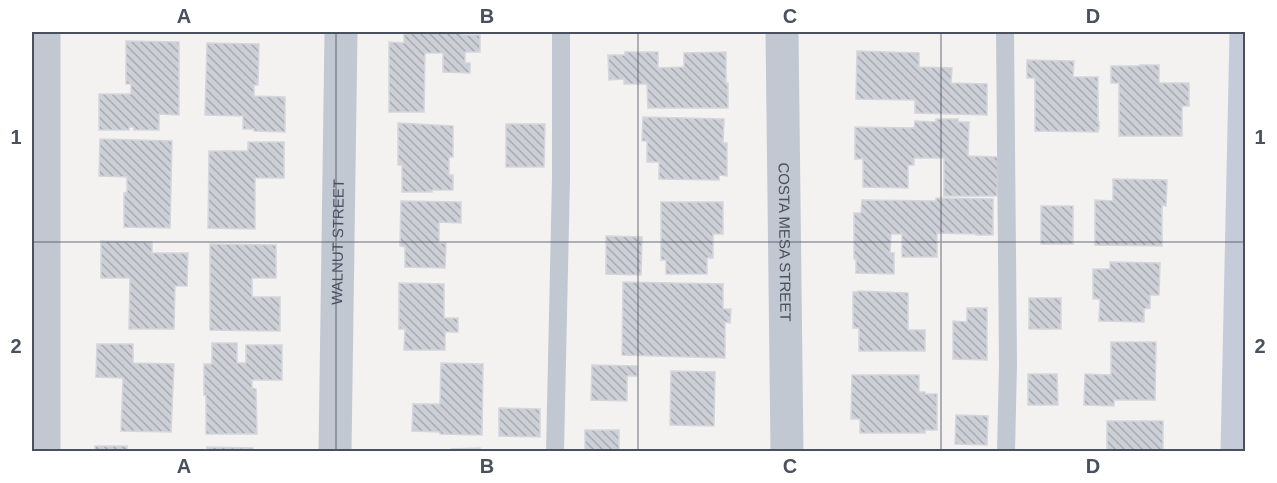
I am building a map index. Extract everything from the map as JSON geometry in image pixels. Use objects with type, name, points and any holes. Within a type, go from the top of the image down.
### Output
[{"type":"street","points":[[44,32],[44,452]]},
{"type":"street","name":"WALNUT STREET","points":[[335,452],[341,32]]},
{"type":"street","name":"COSTA MESA STREET","points":[[782,32],[787,452]]},
{"type":"street","points":[[1237,452],[1245,33]]},
{"type":"lane","points":[[555,452],[561,178],[561,32]]},
{"type":"lane","points":[[1005,32],[1008,364],[1006,452]]},
{"type":"building","points":[[404,32],[480,35],[480,52],[465,52],[465,63],[470,63],[470,73],[443,72],[443,53],[425,53],[424,112],[389,112],[389,42],[404,43]]},
{"type":"building","points":[[126,41],[179,42],[179,115],[159,114],[159,130],[134,130],[134,127],[129,127],[129,130],[99,130],[99,94],[131,94],[131,84],[126,84]]},
{"type":"building","points":[[207,43],[259,44],[258,85],[254,85],[254,96],[285,97],[285,132],[243,129],[243,116],[205,115]]},
{"type":"building","points":[[857,51],[919,53],[919,67],[952,68],[951,83],[987,84],[987,115],[915,113],[915,100],[856,99]]},
{"type":"building","points":[[625,52],[658,52],[658,68],[684,67],[684,53],[726,52],[728,108],[648,108],[647,84],[624,84],[624,79],[609,80],[608,55],[625,55]]},
{"type":"building","points":[[1027,60],[1074,61],[1073,77],[1098,77],[1098,132],[1035,131],[1035,78],[1027,78]]},
{"type":"building","points":[[1159,65],[1159,83],[1189,83],[1189,106],[1182,106],[1182,136],[1119,136],[1119,83],[1111,83],[1111,66]]},
{"type":"building","points":[[643,117],[724,119],[723,143],[727,143],[727,176],[719,175],[719,180],[659,179],[659,162],[647,162],[647,141],[642,141]]},
{"type":"building","points":[[936,119],[958,119],[958,122],[969,122],[968,156],[998,157],[997,196],[944,196],[944,158],[914,158],[914,165],[908,165],[908,188],[863,187],[863,159],[855,159],[855,127],[914,128],[915,121],[936,122]]},
{"type":"building","points":[[398,123],[453,126],[453,157],[449,157],[449,175],[453,175],[453,190],[402,192],[402,165],[398,165]]},
{"type":"building","points":[[506,124],[545,124],[544,167],[506,167]]},
{"type":"building","points":[[100,139],[172,141],[170,228],[124,227],[124,193],[127,192],[127,177],[99,176]]},
{"type":"building","points":[[248,142],[284,142],[284,178],[255,178],[255,229],[208,228],[209,151],[248,151]]},
{"type":"building","points":[[1113,179],[1167,180],[1166,206],[1162,205],[1162,246],[1095,245],[1095,200],[1113,201]]},
{"type":"building","points":[[936,198],[993,199],[993,235],[937,233],[937,257],[902,257],[902,234],[891,234],[890,253],[894,253],[894,274],[856,273],[854,213],[861,213],[862,200],[936,201]]},
{"type":"building","points":[[401,201],[461,202],[461,223],[439,222],[439,243],[446,243],[445,268],[405,267],[405,247],[400,246]]},
{"type":"building","points":[[661,202],[723,202],[723,234],[713,234],[713,258],[707,258],[707,274],[666,274],[666,260],[661,260]]},
{"type":"building","points":[[1041,206],[1073,206],[1073,244],[1041,244]]},
{"type":"building","points":[[606,236],[642,237],[641,275],[606,274]]},
{"type":"building","points":[[101,241],[152,242],[152,253],[188,253],[187,286],[175,286],[174,329],[129,329],[130,278],[101,278]]},
{"type":"building","points":[[210,244],[276,245],[276,278],[252,278],[252,297],[280,297],[280,331],[210,330]]},
{"type":"building","points":[[1110,262],[1160,263],[1159,295],[1150,295],[1150,308],[1144,309],[1144,322],[1099,321],[1100,299],[1093,299],[1093,269],[1110,269]]},
{"type":"building","points":[[623,282],[723,284],[723,309],[731,309],[730,323],[725,322],[725,358],[622,355]]},
{"type":"building","points":[[399,283],[444,284],[444,318],[458,318],[458,332],[445,332],[445,350],[404,350],[405,329],[399,329]]},
{"type":"building","points":[[853,292],[908,293],[908,330],[925,330],[925,351],[859,351],[859,328],[853,328]]},
{"type":"building","points":[[1029,298],[1061,298],[1061,329],[1029,329]]},
{"type":"building","points":[[967,308],[987,308],[987,360],[953,359],[953,321],[967,322]]},
{"type":"building","points":[[1111,342],[1156,342],[1155,400],[1114,400],[1114,406],[1084,405],[1085,374],[1111,375]]},
{"type":"building","points":[[212,343],[237,343],[237,363],[246,363],[246,345],[282,345],[282,380],[252,380],[252,388],[256,389],[257,434],[206,434],[204,364],[212,364]]},
{"type":"building","points":[[97,344],[133,344],[133,363],[174,364],[171,432],[121,431],[123,378],[96,377]]},
{"type":"building","points":[[441,363],[483,364],[482,435],[412,431],[413,404],[440,404]]},
{"type":"building","points":[[592,365],[637,366],[637,376],[627,376],[627,401],[591,400]]},
{"type":"building","points":[[671,371],[715,372],[714,426],[670,425]]},
{"type":"building","points":[[1028,374],[1057,374],[1058,405],[1028,405]]},
{"type":"building","points":[[852,375],[919,375],[919,392],[937,394],[937,430],[925,430],[925,433],[860,433],[860,419],[851,419]]},
{"type":"building","points":[[499,408],[540,409],[540,437],[499,436]]},
{"type":"building","points":[[956,415],[988,416],[987,445],[955,444]]},
{"type":"building","points":[[1107,421],[1163,421],[1163,452],[1107,452]]},
{"type":"building","points":[[585,430],[619,430],[619,452],[585,452]]},
{"type":"building","points":[[95,446],[127,446],[127,452],[95,452]]},
{"type":"building","points":[[207,447],[253,448],[252,452],[207,452]]},
{"type":"building","points":[[480,448],[480,452],[447,452],[451,449]]}]
